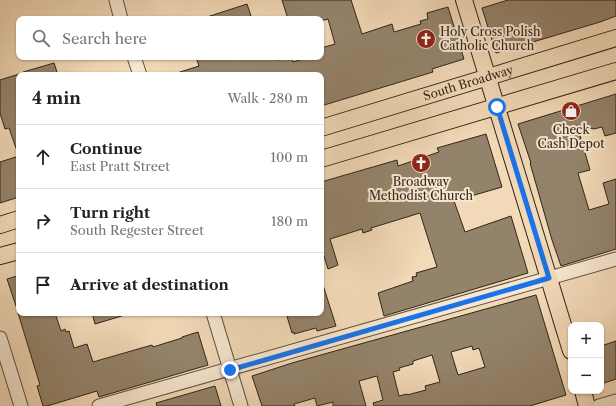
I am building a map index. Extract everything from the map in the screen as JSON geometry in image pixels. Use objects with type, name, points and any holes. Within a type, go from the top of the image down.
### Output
[{"type":"main road","points":[[464,0],[568,341]]},
{"type":"main road","name":"South Broadway","points":[[324,127],[616,38]]},
{"type":"main road","points":[[324,158],[616,71]]},
{"type":"main road","points":[[0,225],[16,220]]},
{"type":"main road","points":[[0,256],[16,252]]},
{"type":"main road","points":[[584,394],[587,406]]},
{"type":"street","points":[[116,0],[121,16]]},
{"type":"street","points":[[135,60],[139,72]]},
{"type":"street","points":[[99,406],[230,370],[616,259]]},
{"type":"street","points":[[214,316],[241,406]]},
{"type":"street","points":[[0,338],[21,406]]},
{"type":"street","points":[[598,406],[616,401]]},
{"type":"building","points":[[282,0],[351,0],[362,34],[392,24],[394,32],[421,24],[420,21],[428,19],[427,13],[448,7],[464,59],[432,69],[433,72],[324,105],[324,72],[180,72],[199,66],[197,60],[292,60],[293,62],[300,60],[324,60],[324,47],[335,44],[328,19],[324,20],[324,16],[287,16]]},
{"type":"building","points":[[508,0],[616,0],[616,16],[496,53],[482,8]]},
{"type":"building","points":[[247,4],[251,16],[210,16]]},
{"type":"building","points":[[54,63],[57,72],[23,72]]},
{"type":"building","points":[[16,75],[16,148],[9,128],[5,129],[0,113],[0,80]]},
{"type":"building","points":[[616,94],[616,133],[605,136],[602,127],[594,129],[577,125],[590,170],[578,173],[589,210],[609,204],[603,183],[616,179],[616,249],[561,266],[518,124]]},
{"type":"building","points":[[486,134],[502,187],[454,201],[465,232],[511,216],[528,273],[384,316],[378,293],[413,281],[412,277],[417,276],[416,273],[437,267],[420,213],[371,228],[372,230],[363,233],[362,229],[330,239],[338,265],[328,269],[324,256],[324,181],[397,160],[398,166],[439,152],[437,148]]},
{"type":"building","points":[[16,157],[16,198],[0,203],[0,162]]},
{"type":"building","points":[[16,276],[16,306],[7,279]]},
{"type":"building","points":[[324,288],[336,326],[317,331],[316,328],[294,334],[294,332],[292,333],[287,316],[324,316]]},
{"type":"building","points":[[536,295],[566,395],[530,406],[374,406],[373,403],[383,400],[377,376],[359,381],[366,406],[333,406],[333,402],[317,406],[315,398],[294,404],[295,406],[262,406],[252,376],[292,363]],"holes":[[[472,346],[473,350],[479,348],[485,367],[458,375],[451,352]],[[432,355],[440,382],[425,386],[426,390],[399,396],[393,372],[400,370],[399,368],[413,364],[413,361]]]},
{"type":"building","points":[[19,316],[56,316],[61,331],[65,329],[66,332],[69,331],[74,348],[87,344],[93,362],[152,345],[153,347],[198,332],[208,365],[99,397],[97,391],[47,406],[43,406],[37,386],[40,385]]},
{"type":"building","points":[[93,316],[122,316],[95,324]]},
{"type":"building","points":[[616,341],[616,379],[604,383],[604,358],[604,345]]},
{"type":"building","points":[[215,386],[221,406],[157,406],[156,403]]},
{"type":"place","name":"Holy Cross Polish Catholic Church","points":[[426,39]]},
{"type":"place","name":"Check Cash Depot","points":[[571,111]]},
{"type":"place","name":"Broadway Methodist Church","points":[[421,163]]},
{"type":"route","points":[[230,370],[549,278],[497,107]]}]
